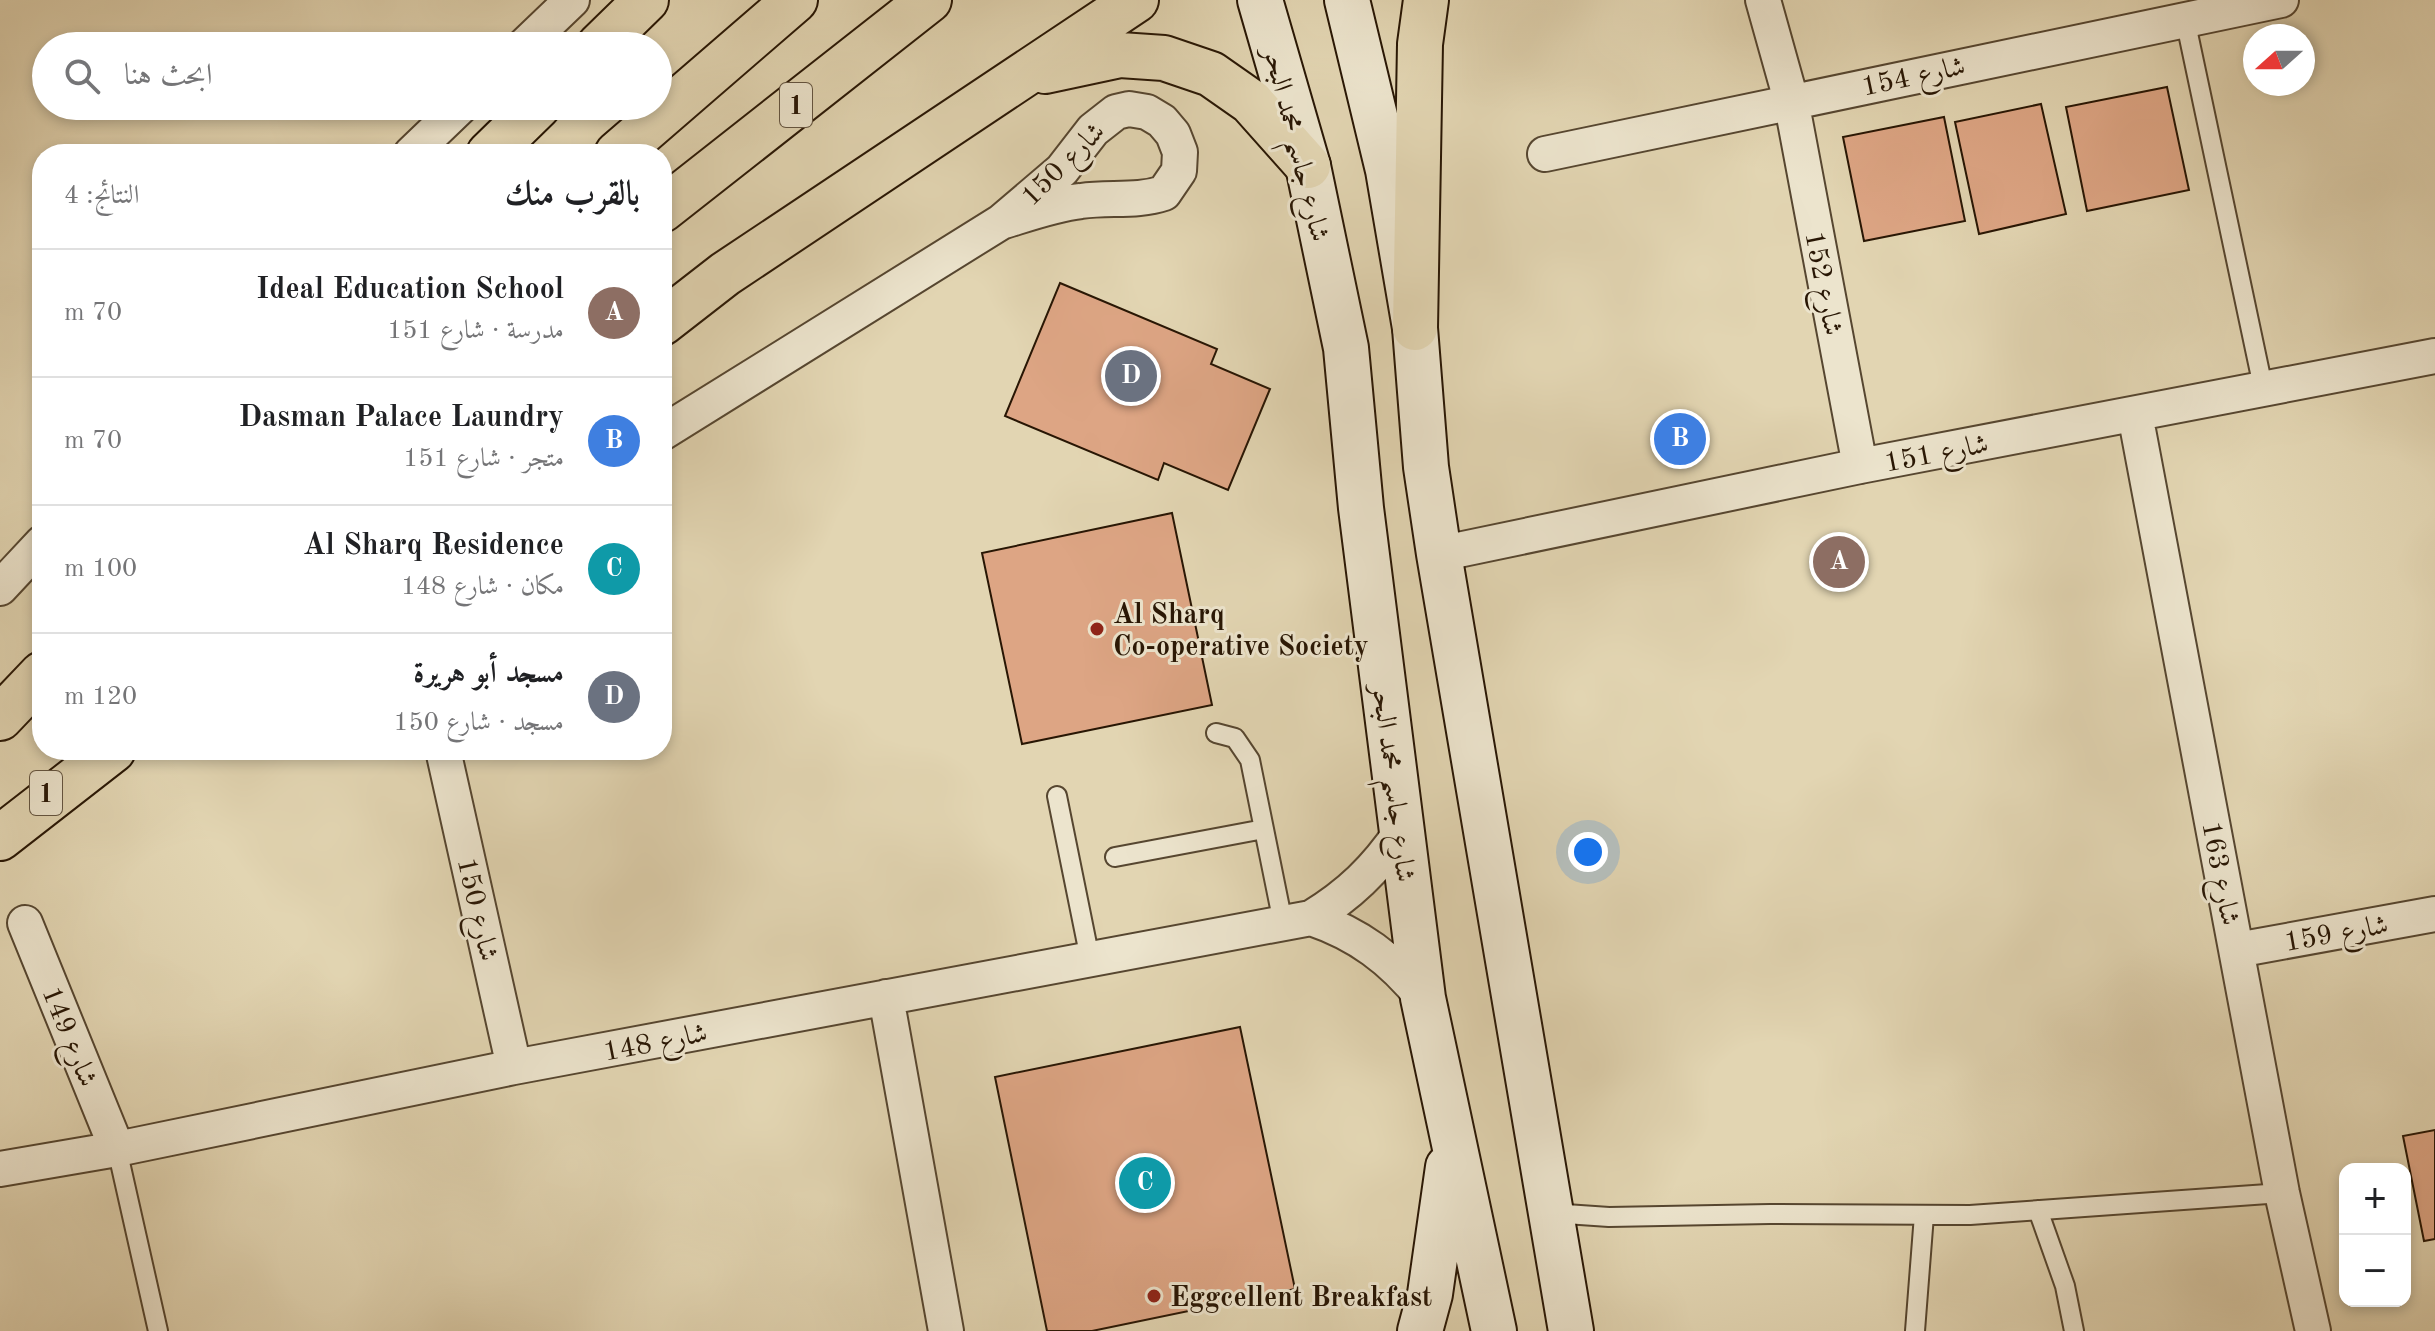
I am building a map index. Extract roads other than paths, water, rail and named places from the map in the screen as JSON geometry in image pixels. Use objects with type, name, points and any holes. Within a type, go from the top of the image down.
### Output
[{"type":"highway","points":[[613,32],[646,0]]},
{"type":"highway","points":[[672,106],[795,0]]},
{"type":"highway","name":"1","points":[[672,202],[929,0]]},
{"type":"highway","points":[[672,315],[725,274],[1136,0]]},
{"type":"highway","points":[[1415,328],[1420,44],[1426,0]]},
{"type":"highway","points":[[1023,76],[1120,55],[1164,58],[1211,74],[1251,102],[1308,166]]},
{"type":"highway","points":[[499,144],[524,120]]},
{"type":"highway","points":[[629,144],[656,120]]},
{"type":"highway","points":[[0,718],[32,684]]},
{"type":"highway","name":"1","points":[[0,838],[82,760]]},
{"type":"highway","points":[[0,838],[100,760]]},
{"type":"main road","name":"شارع جاسم محمد البحر","points":[[1260,0],[1308,166],[1346,348],[1361,508],[1423,998],[1494,1331]]},
{"type":"main road","points":[[1347,0],[1388,170],[1415,328],[1426,467],[1439,554],[1571,1331]]},
{"type":"main road","points":[[1420,1331],[1430,1294],[1453,1137]]},
{"type":"street","points":[[539,32],[572,0]]},
{"type":"street","points":[[1763,0],[1791,100]]},
{"type":"street","name":"شارع 154","points":[[1545,154],[1791,100],[2281,0]]},
{"type":"street","name":"شارع 152","points":[[1791,100],[1860,466]]},
{"type":"street","name":"شارع 150","points":[[672,427],[1001,222],[1062,170],[1093,130],[1116,112],[1129,109],[1147,112],[1162,121],[1173,134],[1180,152],[1179,171],[1164,193],[1136,200],[1110,198],[1079,201],[1001,222]]},
{"type":"street","points":[[421,144],[446,120]]},
{"type":"street","name":"شارع 151","points":[[1439,554],[1860,466],[2435,356]]},
{"type":"street","name":"شارع 163","points":[[2135,414],[2282,1193],[2313,1331]]},
{"type":"street","points":[[0,588],[32,554]]},
{"type":"street","name":"شارع 150","points":[[445,760],[514,1067]]},
{"type":"street","name":"شارع 148","points":[[0,1169],[117,1149],[514,1067],[1297,920],[1359,884],[1382,860],[1401,832]]},
{"type":"street","name":"شارع 159","points":[[2237,950],[2435,914]]},
{"type":"street","points":[[1297,920],[1361,939],[1405,975],[1423,998]]},
{"type":"street","name":"شارع 149","points":[[25,923],[117,1149]]},
{"type":"street","points":[[886,997],[946,1331]]},
{"type":"lane","points":[[2185,19],[2263,387]]},
{"type":"lane","points":[[1216,733],[1235,738],[1250,760],[1264,829],[1297,920]]},
{"type":"lane","points":[[1057,796],[1090,959]]},
{"type":"lane","points":[[1115,857],[1264,829]]},
{"type":"lane","points":[[117,1149],[158,1331]]},
{"type":"lane","points":[[1551,1213],[1609,1217],[1970,1215],[2282,1193]]},
{"type":"lane","points":[[2038,1210],[2065,1286],[2074,1331]]},
{"type":"lane","points":[[1915,1331],[1924,1215]]},
{"type":"place","name":"مسجد أبو هريرة","points":[[1131,376]]},
{"type":"place","name":"Dasman Palace Laundry","points":[[1680,439]]},
{"type":"place","name":"Ideal Education School","points":[[1839,562]]},
{"type":"place","name":"Al Sharq Co-operative Society","points":[[1097,629]]},
{"type":"place","name":"Al Sharq Residence","points":[[1145,1183]]},
{"type":"place","name":"Eggcellent Breakfast","points":[[1154,1296]]}]
